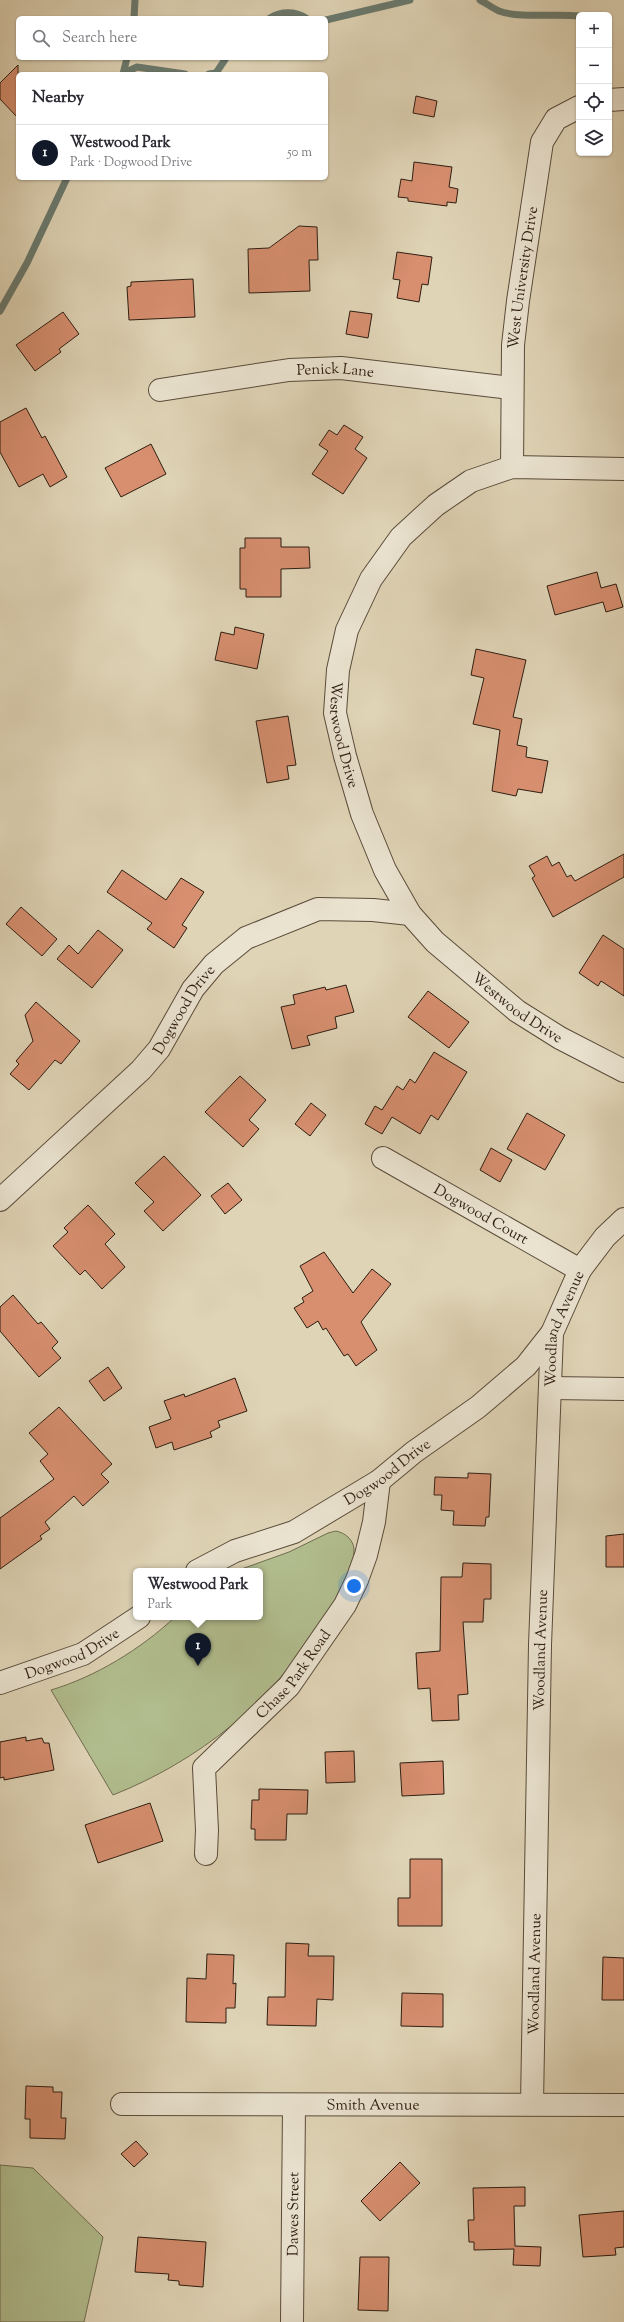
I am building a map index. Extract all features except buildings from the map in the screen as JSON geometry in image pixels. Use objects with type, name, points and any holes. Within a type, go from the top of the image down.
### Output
[{"type":"street","points":[[612,100],[624,99]]},
{"type":"street","name":"West University Drive","points":[[512,467],[511,388],[518,301],[542,142],[556,119],[576,109]]},
{"type":"street","name":"Penick Lane","points":[[160,390],[289,370],[341,368],[511,388]]},
{"type":"street","name":"Westwood Drive","points":[[624,469],[512,467],[471,481],[436,505],[401,537],[372,579],[347,630],[339,663],[336,713],[345,756],[362,814],[385,870],[410,914],[435,942],[517,1011],[560,1038],[624,1071]]},
{"type":"street","name":"Dogwood Drive","points":[[0,1200],[140,1070],[159,1049],[193,989],[214,964],[246,938],[318,909],[373,910],[410,914]]},
{"type":"street","name":"Dogwood Court","points":[[383,1158],[580,1270]]},
{"type":"street","name":"Woodland Avenue","points":[[532,2104],[540,1645],[552,1333],[580,1270],[605,1237],[624,1219]]},
{"type":"street","name":"Dogwood Drive","points":[[203,1568],[235,1551],[294,1532],[379,1481],[414,1452],[478,1407],[526,1366],[552,1333]]},
{"type":"street","points":[[551,1388],[624,1389]]},
{"type":"street","name":"Chase Park Road","points":[[206,1854],[207,1830],[204,1768],[288,1686],[344,1604],[357,1580],[366,1555],[374,1522],[379,1481]]},
{"type":"street","name":"Dogwood Drive","points":[[0,1683],[83,1654],[134,1620]]},
{"type":"street","name":"Smith Avenue","points":[[122,2104],[294,2106],[532,2104],[624,2105]]},
{"type":"street","name":"Dawes Street","points":[[292,2322],[294,2106]]},
{"type":"green space","points":[[336,1531],[342,1533],[350,1539],[354,1549],[352,1563],[346,1580],[335,1600],[309,1641],[283,1675],[242,1717],[203,1747],[175,1765],[145,1781],[113,1795],[51,1690],[84,1678],[117,1661],[162,1629],[172,1620],[263,1620],[263,1568],[244,1568],[289,1552],[328,1533]]},
{"type":"green space","points":[[0,2165],[33,2168],[103,2237],[84,2322],[0,2322]]},
{"type":"waterway","points":[[134,16],[135,0]]},
{"type":"waterway","points":[[328,20],[410,0]]},
{"type":"waterway","points":[[480,0],[496,10],[517,15],[576,16]]},
{"type":"waterway","points":[[274,16],[283,13],[293,13],[302,16]]},
{"type":"waterway","points":[[124,72],[126,60]]},
{"type":"waterway","points":[[217,72],[225,60]]},
{"type":"waterway","points":[[126,72],[137,67],[171,72]]},
{"type":"waterway","points":[[0,311],[27,263],[66,180]]},
{"type":"place","name":"Westwood Park","points":[[198,1666]]}]
